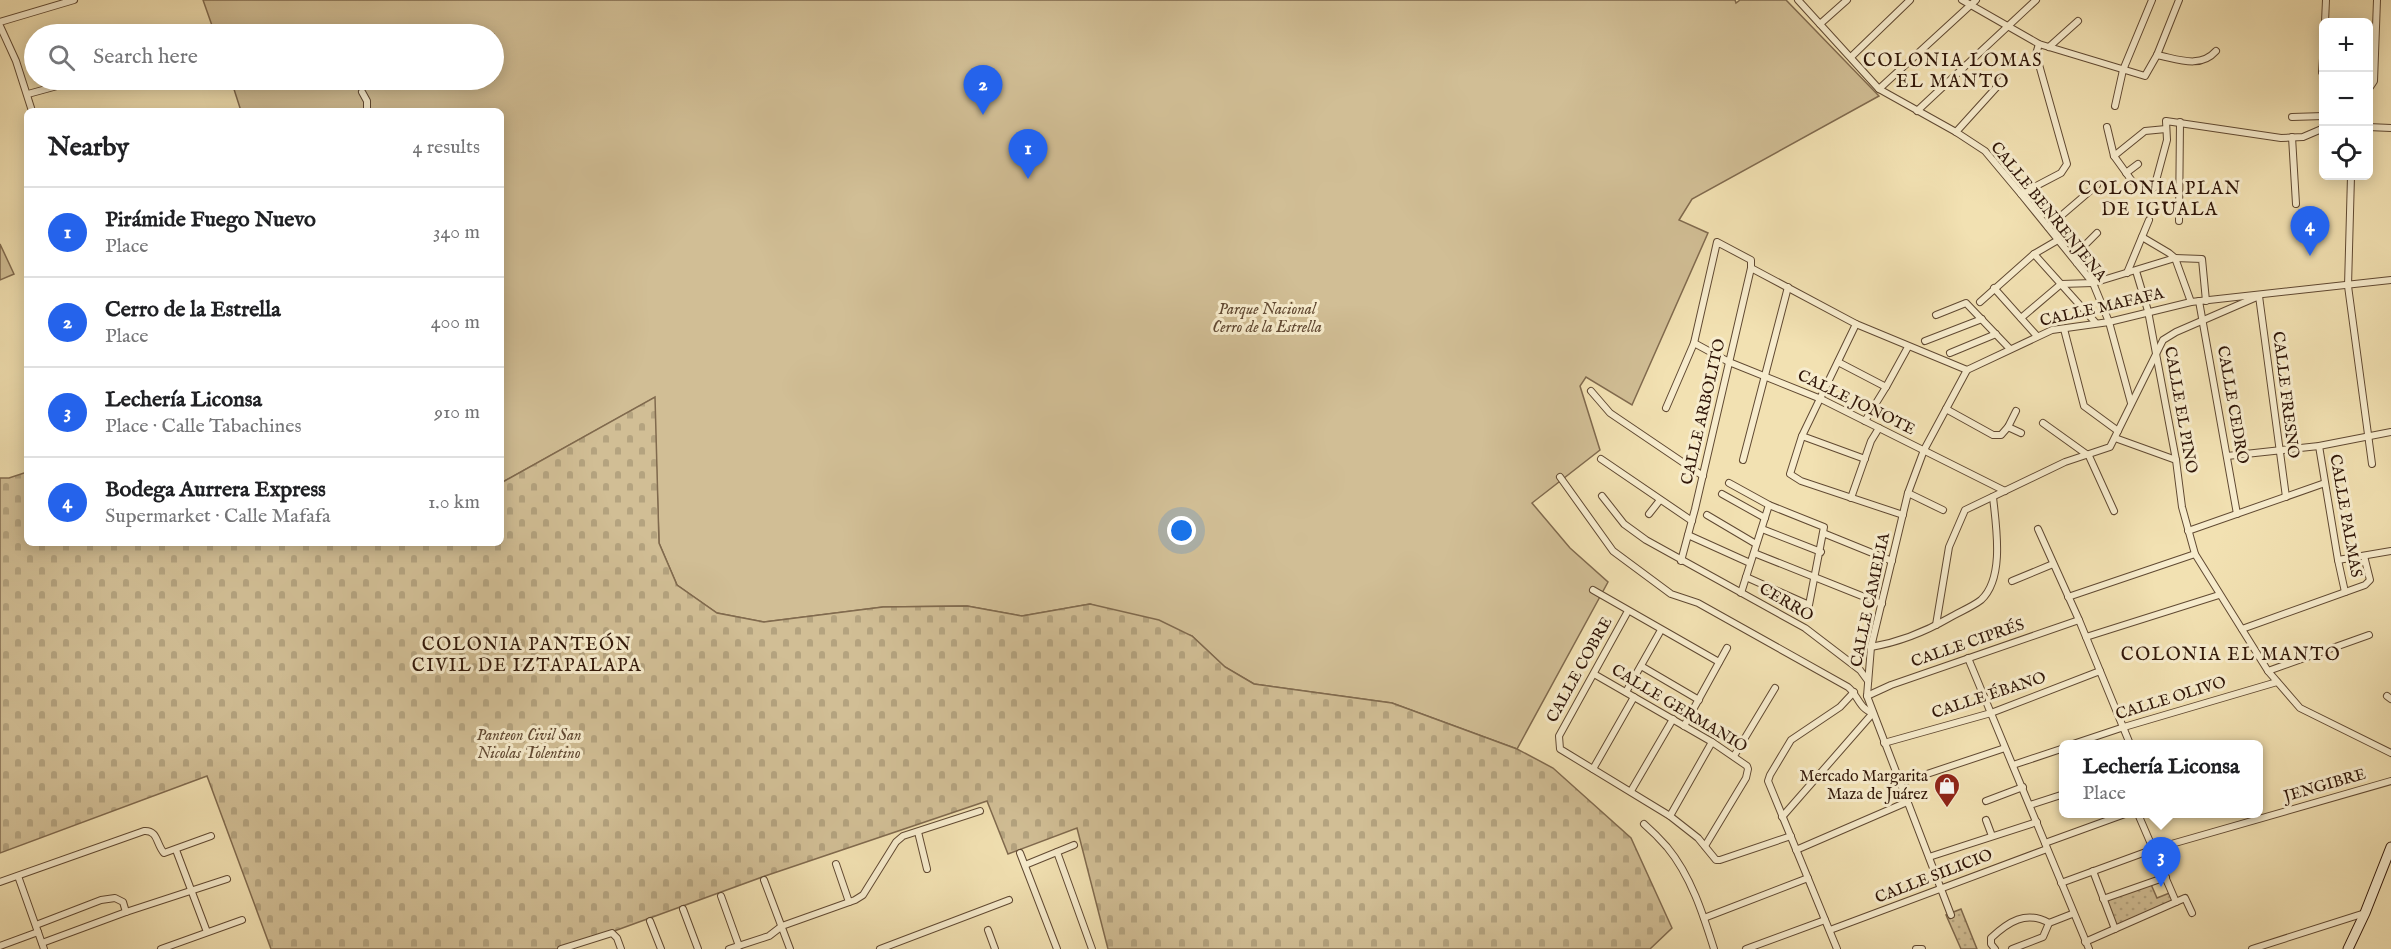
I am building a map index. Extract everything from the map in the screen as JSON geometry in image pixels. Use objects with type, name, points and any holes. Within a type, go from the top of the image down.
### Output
[{"type":"main road","points":[[2348,949],[2391,847]]},
{"type":"street","points":[[24,83],[0,24],[74,0]]},
{"type":"street","name":"CALLE BENRENJENA","points":[[1798,0],[1880,89],[1985,151],[2021,194],[2093,283],[2109,322],[2131,404]]},
{"type":"street","points":[[1821,24],[1847,0]]},
{"type":"street","points":[[1851,57],[1910,0]]},
{"type":"street","points":[[1962,0],[2039,44],[2145,76],[2157,55],[2179,0]]},
{"type":"street","points":[[1880,89],[1976,0]]},
{"type":"street","points":[[1917,111],[2036,0]]},
{"type":"street","points":[[2115,106],[2123,70],[2152,0]]},
{"type":"street","points":[[2325,18],[2326,0]]},
{"type":"street","points":[[2373,82],[2377,0]]},
{"type":"street","points":[[2049,47],[2078,21]]},
{"type":"street","points":[[2021,194],[2061,173],[2067,164],[2036,54],[2039,44]]},
{"type":"street","points":[[2157,55],[2203,62],[2216,51]]},
{"type":"street","points":[[1956,132],[2004,79]]},
{"type":"street","points":[[27,90],[31,108]]},
{"type":"street","points":[[28,94],[43,90]]},
{"type":"street","points":[[362,92],[367,101],[367,108]]},
{"type":"street","points":[[2292,117],[2319,116]]},
{"type":"street","points":[[2154,188],[2167,140],[2166,121],[2281,138],[2303,136],[2319,130]]},
{"type":"street","points":[[2179,221],[2180,122]]},
{"type":"street","points":[[2107,127],[2114,156],[2132,180]]},
{"type":"street","points":[[2373,127],[2391,128]]},
{"type":"street","points":[[2114,156],[2145,131],[2166,129]]},
{"type":"street","points":[[2292,137],[2296,204]]},
{"type":"street","points":[[2126,172],[2138,164]]},
{"type":"street","points":[[2351,180],[2348,286],[2372,464]]},
{"type":"street","points":[[2048,227],[2097,185]]},
{"type":"street","points":[[2127,273],[2149,220]]},
{"type":"street","points":[[2077,264],[2078,252],[2097,233]]},
{"type":"street","points":[[2142,237],[2175,258],[2191,302]]},
{"type":"street","points":[[1980,302],[2034,254],[2058,240]]},
{"type":"street","points":[[1666,408],[1694,343],[1718,242],[1751,260],[1751,268],[1856,324],[1967,370]]},
{"type":"street","points":[[2034,254],[2095,322]]},
{"type":"street","points":[[2021,318],[2061,284],[2093,283],[2175,258]]},
{"type":"street","name":"CALLE CEDRO","points":[[2175,258],[2202,259],[2203,322],[2237,514]]},
{"type":"street","name":"CALLE ARBOLITO","points":[[1681,561],[1751,268]]},
{"type":"street","name":"CALLE EL PINO","points":[[2136,271],[2148,311],[2176,460],[2182,507],[2196,554],[2219,595],[2268,671],[2300,708],[2391,753]]},
{"type":"street","name":"CALLE MAFAFA","points":[[1967,370],[2037,336],[2064,328],[2095,322],[2109,322],[2191,302],[2391,280]]},
{"type":"street","points":[[1743,460],[1788,287]]},
{"type":"street","points":[[1994,288],[2037,336]]},
{"type":"street","points":[[1936,625],[1949,547],[1965,510],[2065,462],[2089,456],[2110,447],[2163,340],[2176,332],[2259,296]]},
{"type":"street","name":"CALLE FRESNO","points":[[2259,296],[2286,496]]},
{"type":"street","points":[[1936,315],[1966,303],[2010,349]]},
{"type":"street","points":[[1924,341],[1982,319]]},
{"type":"street","points":[[1856,324],[1802,436],[1790,474],[1801,481],[1903,515]]},
{"type":"street","points":[[2064,328],[2084,406],[2118,431]]},
{"type":"street","points":[[1950,353],[1996,334]]},
{"type":"street","name":"CALLE JONOTE","points":[[1694,343],[1729,362],[1821,399],[2005,491]]},
{"type":"street","points":[[1864,420],[1886,387],[1908,347]]},
{"type":"street","points":[[1838,362],[1886,387]]},
{"type":"street","name":"CALLE CAMELIA","points":[[1952,915],[1867,696],[1871,647],[1908,493],[1924,450],[1967,370]]},
{"type":"street","points":[[1591,391],[1610,413],[1703,476]]},
{"type":"street","points":[[1946,409],[1993,435],[2001,435],[2008,428],[2016,411]]},
{"type":"street","points":[[2043,423],[2089,456],[2114,511]]},
{"type":"street","points":[[1851,498],[1871,441],[1879,428]]},
{"type":"street","points":[[2008,428],[2021,433]]},
{"type":"street","points":[[2227,456],[2319,446],[2391,432]]},
{"type":"street","points":[[1802,436],[1865,459]]},
{"type":"street","points":[[2115,438],[2176,460]]},
{"type":"street","name":"CALLE PALMAS","points":[[2319,446],[2345,592]]},
{"type":"street","points":[[1601,459],[1692,521]]},
{"type":"street","points":[[1560,477],[1613,551],[1662,588],[1671,594],[1698,603],[1854,692],[1862,708],[1873,713],[1782,817]]},
{"type":"street","points":[[1729,483],[1769,505],[1824,527],[1809,605],[1746,577]]},
{"type":"street","points":[[2188,531],[2325,483]]},
{"type":"street","points":[[1908,493],[1943,510]]},
{"type":"street","points":[[1722,494],[1765,518]]},
{"type":"street","name":"CERRO","points":[[1602,495],[1624,524],[1681,561],[1804,628],[1860,670],[1868,681]]},
{"type":"street","points":[[1871,647],[1896,643],[1924,633],[1982,599],[1991,583],[1997,561],[1994,497]]},
{"type":"street","points":[[1649,514],[1660,500]]},
{"type":"street","points":[[1741,593],[1769,505]]},
{"type":"street","points":[[1707,515],[1756,544]]},
{"type":"street","points":[[1761,529],[1821,552]]},
{"type":"street","points":[[2038,529],[2129,740]]},
{"type":"street","points":[[1823,533],[1892,561]]},
{"type":"street","points":[[1688,536],[1750,563]]},
{"type":"street","points":[[2338,560],[2391,551]]},
{"type":"street","points":[[1754,553],[1882,604]]},
{"type":"street","points":[[2068,597],[2196,554]]},
{"type":"street","points":[[2242,629],[2365,585],[2370,580],[2364,556]]},
{"type":"street","points":[[2012,581],[2053,564]]},
{"type":"street","points":[[1593,590],[1719,662]]},
{"type":"street","points":[[2086,637],[2219,595]]},
{"type":"street","name":"CALLE COBRE","points":[[1593,769],[1564,752],[1558,744],[1559,736],[1628,610]]},
{"type":"street","name":"CALLE CIPRÉS","points":[[1867,696],[2079,620]]},
{"type":"street","points":[[1626,692],[1661,630]]},
{"type":"street","points":[[2268,671],[2369,635]]},
{"type":"street","points":[[1684,726],[1727,648]]},
{"type":"street","points":[[1968,658],[2088,949]]},
{"type":"street","points":[[1641,666],[1700,700]]},
{"type":"street","name":"CALLE ÉBANO","points":[[1884,743],[1991,713],[2100,671]]},
{"type":"street","name":"CALLE GERMANIO","points":[[1594,674],[1712,742],[1734,756],[1748,769],[1746,778],[1705,846]]},
{"type":"street","name":"CALLE OLIVO","points":[[2085,740],[2277,682]]},
{"type":"street","points":[[1734,756],[1775,688]]},
{"type":"street","points":[[1837,949],[1768,781],[1791,740],[1840,706],[1854,692]]},
{"type":"street","points":[[1634,697],[1593,769],[1671,816],[1705,846],[1716,860],[1791,836]]},
{"type":"street","points":[[1631,791],[1673,719]]},
{"type":"street","points":[[1671,816],[1712,742]]},
{"type":"street","points":[[1900,783],[2005,748]]},
{"type":"street","points":[[2013,765],[2059,750]]},
{"type":"street","name":"JENGIBRE","points":[[2061,883],[2154,849],[2391,782]]},
{"type":"street","points":[[1986,801],[2023,787]]},
{"type":"street","points":[[2030,805],[2059,796]]},
{"type":"street","points":[[1796,850],[1907,802]]},
{"type":"street","points":[[729,949],[768,936],[782,926],[863,896],[896,842],[903,836],[981,811]]},
{"type":"street","points":[[2046,846],[2113,818]]},
{"type":"street","points":[[2140,818],[2176,902]]},
{"type":"street","points":[[1986,820],[1992,836]]},
{"type":"street","points":[[1929,857],[2037,822]]},
{"type":"street","points":[[1644,824],[1668,848],[1688,880],[1714,949]]},
{"type":"street","points":[[0,882],[144,831],[155,834],[164,853],[211,836]]},
{"type":"street","points":[[918,832],[927,869]]},
{"type":"street","points":[[1025,865],[1074,845]]},
{"type":"street","name":"CALLE SILICIO","points":[[1830,930],[1941,890],[2046,846]]},
{"type":"street","points":[[176,850],[207,932]]},
{"type":"street","points":[[1057,852],[1092,949]]},
{"type":"street","points":[[1020,853],[1057,949]]},
{"type":"street","points":[[836,864],[849,902]]},
{"type":"street","points":[[2093,871],[2115,928]]},
{"type":"street","points":[[18,876],[43,946],[126,912],[227,879]]},
{"type":"street","points":[[2103,899],[2166,877]]},
{"type":"street","points":[[1704,918],[1808,878]]},
{"type":"street","points":[[764,880],[790,949]]},
{"type":"street","points":[[721,896],[740,946]]},
{"type":"street","points":[[36,925],[101,900],[115,898],[123,902],[126,912]]},
{"type":"street","points":[[2085,942],[2185,898],[2192,913]]},
{"type":"street","points":[[880,949],[1009,900]]},
{"type":"street","points":[[683,909],[698,949]]},
{"type":"street","points":[[2252,949],[2365,913]]},
{"type":"street","points":[[1995,949],[1991,944],[1991,938],[2013,920],[2027,917],[2049,922],[2072,914]]},
{"type":"street","points":[[161,949],[242,920]]},
{"type":"street","points":[[1746,949],[1825,920]]},
{"type":"street","points":[[650,921],[661,949]]},
{"type":"street","points":[[2012,949],[2043,937],[2049,922]]},
{"type":"street","points":[[988,930],[995,949]]},
{"type":"street","points":[[0,946],[38,932]]},
{"type":"street","points":[[561,949],[580,946],[612,933],[617,938],[621,949]]},
{"type":"street","points":[[1916,949],[1922,949]]},
{"type":"green space","name":"Parque Nacional Cerro de la Estrella","points":[[203,0],[1735,0],[1736,3],[1740,0],[1786,0],[1879,96],[1692,199],[1679,220],[1708,233],[1632,405],[1586,377],[1580,386],[1600,450],[1532,503],[1570,548],[1608,582],[1517,749],[1392,703],[1254,684],[1225,667],[1192,636],[1090,604],[1022,616],[967,606],[883,607],[764,622],[717,613],[677,585],[659,543],[654,398],[504,481],[504,108],[240,108],[234,90],[504,90],[504,24],[211,24]]},
{"type":"green space","points":[[0,244],[14,274],[0,280]]},
{"type":"green space","name":"Panteon Civil San Nicolas Tolentino","points":[[655,397],[659,543],[677,585],[717,613],[764,622],[883,607],[967,606],[1022,616],[1090,604],[1159,620],[1192,636],[1225,667],[1254,684],[1392,703],[1517,749],[1553,768],[1631,838],[1672,928],[1650,949],[1108,949],[1077,828],[1008,854],[987,801],[765,876],[565,949],[271,949],[207,776],[0,853],[0,478],[9,478],[24,473],[24,546],[504,546],[504,481]]},
{"type":"green space","points":[[2150,882],[2157,898],[2172,892],[2176,902],[2115,929],[2103,899]]},
{"type":"green space","points":[[1961,909],[1977,949],[1961,949],[1946,915]]},
{"type":"place","name":"Cerro de la Estrella","points":[[983,115]]},
{"type":"place","name":"Pirámide Fuego Nuevo","points":[[1028,179]]},
{"type":"place","name":"Bodega Aurrera Express","points":[[2310,256]]},
{"type":"place","name":"Mercado Margarita Maza de Juárez","points":[[1947,809]]},
{"type":"place","name":"Lechería Liconsa","points":[[2161,887]]},
{"type":"district","name":"COLONIA LOMAS EL MANTO","points":[[1953,71]]},
{"type":"district","name":"COLONIA PLAN DE IGUALA","points":[[2160,199]]},
{"type":"district","name":"COLONIA PANTEÓN CIVIL DE IZTAPALAPA","points":[[527,655]]},
{"type":"district","name":"COLONIA EL MANTO","points":[[2231,655]]}]
